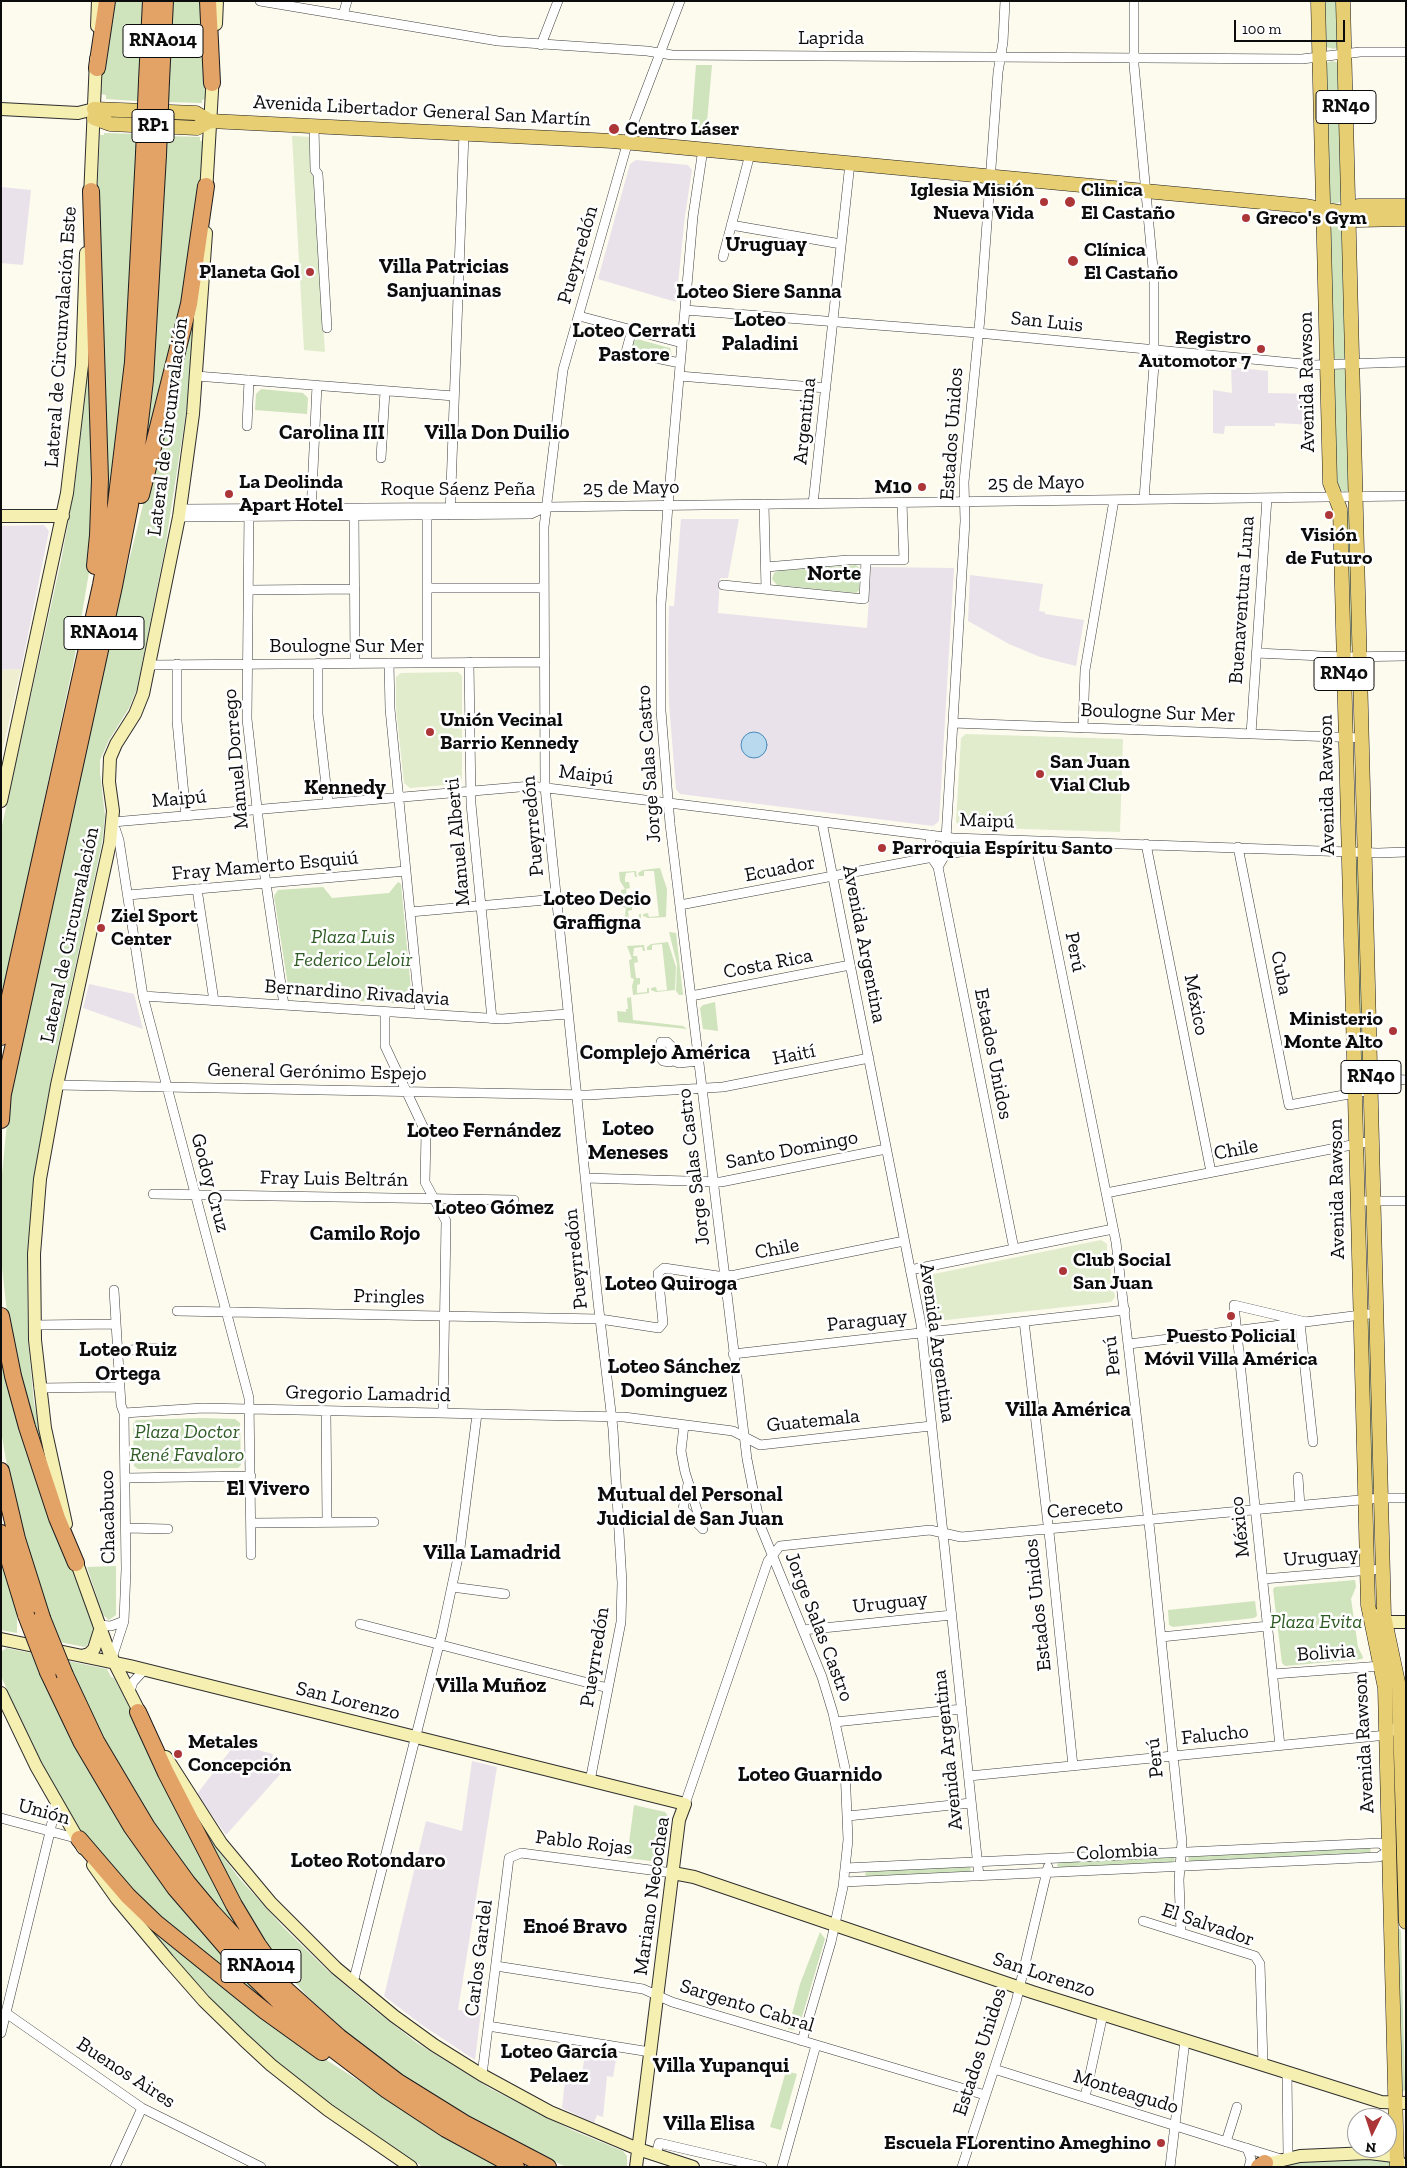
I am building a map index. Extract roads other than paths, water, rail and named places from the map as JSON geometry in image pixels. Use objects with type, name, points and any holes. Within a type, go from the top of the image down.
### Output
[{"type":"highway","points":[[97,68],[107,1]]},
{"type":"highway","name":"RNA014","points":[[2,1097],[130,505],[143,409],[154,81],[151,1]]},
{"type":"highway","name":"RNA014","points":[[154,81],[165,1]]},
{"type":"highway","points":[[208,1],[212,83]]},
{"type":"highway","name":"RNA014","points":[[1,1037],[112,530],[128,416],[151,155]]},
{"type":"highway","points":[[114,586],[142,492],[190,304],[206,186]]},
{"type":"highway","points":[[81,674],[95,572],[100,512],[91,191]]},
{"type":"highway","points":[[1,1120],[2,1097]]},
{"type":"highway","points":[[1,1316],[13,1376],[27,1428],[57,1518],[76,1563]]},
{"type":"highway","name":"RNA014","points":[[1,1471],[48,1672],[78,1734],[117,1804],[152,1858],[198,1916],[244,1968],[289,2011],[358,2068],[407,2104],[446,2129],[516,2167]]},
{"type":"highway","name":"RNA014","points":[[1,1533],[34,1616],[112,1770],[138,1812],[176,1866],[245,1949],[274,1979],[316,2017],[367,2059],[416,2093],[486,2136],[548,2167]]},
{"type":"highway","points":[[138,1712],[162,1764],[238,1912],[270,1962],[316,2017]]},
{"type":"highway","points":[[78,1839],[128,1896],[173,1938],[312,2046],[407,2104]]},
{"type":"main road","name":"Avenida Rawson","points":[[1318,1],[1330,484],[1340,509],[1368,1597],[1371,1625],[1385,1688],[1390,1923],[1400,2103],[1397,2115]]},
{"type":"main road","name":"Avenida Rawson","points":[[1343,1],[1383,1569],[1386,1622],[1400,1687],[1406,1922]]},
{"type":"main road","name":"Avenida Libertador General San Martín","points":[[94,114],[196,113],[210,120],[628,142],[1323,209],[1349,214],[1358,220],[1406,219]]},
{"type":"main road","points":[[1349,214],[1358,206],[1406,206]]},
{"type":"street","name":"Lateral de Circunvalación Este","points":[[1,801],[63,516],[72,464],[82,365],[87,226],[91,191],[97,68],[98,1]]},
{"type":"street","name":"Lateral de Circunvalación","points":[[217,1],[206,186],[203,289],[196,376],[180,513],[139,705],[110,758],[109,782],[113,822],[56,1085],[43,1156],[38,1199],[34,1254],[34,1325],[40,1388],[52,1466],[76,1563],[99,1627],[138,1712],[196,1807],[221,1843],[285,1918],[353,1982],[434,2045],[482,2075],[559,2116],[638,2149],[693,2167]]},
{"type":"street","name":"Laprida","points":[[260,1],[498,41],[672,55],[1302,59],[1345,54],[1406,52]]},
{"type":"street","points":[[343,15],[347,1]]},
{"type":"street","points":[[541,45],[558,1]]},
{"type":"street","name":"Pueyrredón","points":[[590,1781],[621,1622],[622,1599],[612,1417],[585,1178],[545,787],[544,527],[563,370],[580,316],[628,142],[680,1]]},
{"type":"street","name":"Estados Unidos","points":[[938,867],[945,855],[965,502],[965,472],[1005,1]]},
{"type":"street","points":[[1134,1],[1134,58],[1154,279],[1154,350],[1144,499]]},
{"type":"street","name":"Avenida Libertador General San Martín","points":[[1,109],[94,114]]},
{"type":"street","points":[[314,126],[315,170],[318,174],[327,328]]},
{"type":"street","points":[[450,511],[464,133]]},
{"type":"street","name":"Jorge Salas Castro","points":[[703,149],[693,216],[668,505],[660,646],[661,711],[668,802],[744,1436],[760,1525],[822,1677],[835,1722],[845,1768],[848,1816],[844,1882],[835,1926],[802,2041]]},
{"type":"street","points":[[723,257],[750,154]]},
{"type":"street","name":"Argentina","points":[[813,504],[850,163]]},
{"type":"street","points":[[731,225],[841,244]]},
{"type":"street","name":"San Luis","points":[[685,310],[978,333],[1314,365],[1406,362]]},
{"type":"street","points":[[580,316],[682,343]]},
{"type":"street","points":[[632,330],[626,352],[680,363]]},
{"type":"street","points":[[196,376],[454,396]]},
{"type":"street","points":[[679,376],[826,388]]},
{"type":"street","points":[[247,426],[250,380]]},
{"type":"street","points":[[311,512],[317,385]]},
{"type":"street","points":[[381,458],[384,390]]},
{"type":"street","name":"25 de Mayo","points":[[546,507],[1406,496]]},
{"type":"street","name":"Buenaventura Luna","points":[[1250,734],[1267,498]]},
{"type":"street","points":[[1083,728],[1086,670],[1114,500]]},
{"type":"street","points":[[766,567],[866,560],[904,560],[902,502]]},
{"type":"street","points":[[764,504],[766,589]]},
{"type":"street","name":"Roque Sáenz Peña","points":[[180,513],[450,511],[531,514],[546,507]]},
{"type":"street","points":[[427,511],[427,662]]},
{"type":"street","points":[[354,512],[355,663]]},
{"type":"street","name":"Manuel Dorrego","points":[[249,513],[247,719],[265,883],[284,1005]]},
{"type":"street","points":[[1,516],[63,516]]},
{"type":"street","points":[[723,585],[864,599],[866,560]]},
{"type":"street","points":[[427,588],[544,588]]},
{"type":"street","points":[[249,590],[355,590]]},
{"type":"street","points":[[1256,653],[1344,657],[1406,656]]},
{"type":"street","name":"Manuel Alberti","points":[[469,662],[470,791],[492,1019]]},
{"type":"street","name":"Boulogne Sur Mer","points":[[149,665],[545,662]]},
{"type":"street","points":[[318,663],[318,714],[328,803]]},
{"type":"street","points":[[389,663],[390,709],[420,1014]]},
{"type":"street","points":[[177,664],[177,721],[186,816]]},
{"type":"street","name":"Boulogne Sur Mer","points":[[953,723],[1362,738]]},
{"type":"street","name":"Maipú","points":[[113,822],[531,786],[946,837],[1406,852]]},
{"type":"street","name":"Godoy Cruz","points":[[113,822],[119,840],[143,996],[249,1398],[251,1555]]},
{"type":"street","name":"Avenida Argentina","points":[[822,822],[921,1333],[980,1876]]},
{"type":"street","name":"Estados Unidos","points":[[930,835],[932,858],[938,867],[1014,1249]]},
{"type":"street","name":"Maipú","points":[[945,855],[1024,840]]},
{"type":"street","name":"Perú","points":[[1035,841],[1113,1229],[1129,1344],[1182,1842],[1180,1866],[1181,1933]]},
{"type":"street","name":"México","points":[[1146,844],[1211,1172]]},
{"type":"street","name":"Cuba","points":[[1238,848],[1289,1105],[1355,1093]]},
{"type":"street","name":"Ecuador","points":[[680,906],[945,855]]},
{"type":"street","name":"Fray Mamerto Esquiú","points":[[128,895],[406,871]]},
{"type":"street","points":[[197,889],[214,1001]]},
{"type":"street","points":[[410,912],[556,899]]},
{"type":"street","name":"Costa Rica","points":[[691,996],[850,965]]},
{"type":"street","name":"Bernardino Rivadavia","points":[[143,996],[492,1019],[568,1014]]},
{"type":"street","points":[[385,1012],[385,1046],[426,1133],[425,1182],[446,1221],[443,1413]]},
{"type":"street","name":"Haití","points":[[577,1095],[724,1087],[868,1058]]},
{"type":"street","points":[[671,1060],[679,1064],[699,1061]]},
{"type":"street","points":[[1355,1075],[1371,1083]]},
{"type":"street","points":[[1355,1093],[1371,1083],[1406,1080]]},
{"type":"street","name":"General Gerónimo Espejo","points":[[56,1085],[577,1095]]},
{"type":"street","name":"Chile","points":[[1106,1193],[1372,1140]]},
{"type":"street","name":"Santo Domingo","points":[[585,1178],[714,1182],[886,1150]]},
{"type":"street","name":"Fray Luis Beltrán","points":[[153,1194],[514,1200]]},
{"type":"street","points":[[1358,1201],[1406,1201]]},
{"type":"street","points":[[910,1270],[1113,1229]]},
{"type":"street","name":"Chile","points":[[600,1319],[658,1328],[663,1323],[658,1273],[664,1268],[725,1276],[904,1241]]},
{"type":"street","name":"Chacabuco","points":[[113,1660],[124,1621],[126,1605],[124,1412],[120,1387],[114,1290]]},
{"type":"street","name":"México","points":[[1280,1746],[1234,1305],[1303,1322]]},
{"type":"street","name":"Paraguay","points":[[733,1354],[1124,1310]]},
{"type":"street","name":"Pringles","points":[[177,1311],[600,1319]]},
{"type":"street","points":[[1129,1344],[1377,1313]]},
{"type":"street","name":"Estados Unidos","points":[[1024,1321],[1072,1766]]},
{"type":"street","points":[[1303,1322],[1313,1442]]},
{"type":"street","points":[[34,1325],[116,1324]]},
{"type":"street","points":[[118,1351],[155,1348]]},
{"type":"street","points":[[40,1388],[120,1387]]},
{"type":"street","name":"Gregorio Lamadrid","points":[[124,1412],[203,1408],[612,1417]]},
{"type":"street","points":[[326,1411],[327,1522]]},
{"type":"street","points":[[353,1982],[416,1737],[452,1587],[460,1548],[477,1414]]},
{"type":"street","name":"Guatemala","points":[[612,1417],[733,1431],[760,1445],[931,1426]]},
{"type":"street","points":[[684,1425],[681,1451],[688,1484]]},
{"type":"street","points":[[125,1478],[251,1476]]},
{"type":"street","points":[[1298,1477],[1300,1506]]},
{"type":"street","name":"Cereceto","points":[[773,1555],[780,1546],[930,1530],[961,1538],[1381,1498],[1406,1498]]},
{"type":"street","points":[[251,1523],[374,1522]]},
{"type":"street","points":[[126,1528],[168,1528]]},
{"type":"street","name":"Mariano Necochea","points":[[636,2167],[679,1820],[768,1562],[773,1555]]},
{"type":"street","name":"Uruguay","points":[[1263,1579],[1383,1569]]},
{"type":"street","points":[[452,1587],[505,1594]]},
{"type":"street","points":[[1368,1597],[1373,1610],[1386,1622],[1406,1622]]},
{"type":"street","name":"Uruguay","points":[[803,1630],[952,1614]]},
{"type":"street","points":[[82,1656],[89,1654],[94,1649],[99,1627],[111,1626],[124,1621]]},
{"type":"street","points":[[360,1624],[608,1688]]},
{"type":"street","points":[[1161,1637],[1268,1626]]},
{"type":"street","name":"San Lorenzo","points":[[2,1640],[82,1656],[113,1660],[144,1670],[685,1804]]},
{"type":"street","name":"Bolivia","points":[[1273,1674],[1381,1666]]},
{"type":"street","points":[[129,1694],[133,1682],[144,1670]]},
{"type":"street","points":[[1,1693],[26,1747],[99,1875],[186,1980],[220,2017],[263,2058],[364,2136],[411,2167]]},
{"type":"street","points":[[835,1722],[962,1709]]},
{"type":"street","points":[[1386,1735],[1401,1723]]},
{"type":"street","name":"Falucho","points":[[969,1776],[1386,1735]]},
{"type":"street","points":[[1,2033],[6,2012],[5,1994],[50,1832],[56,1802]]},
{"type":"street","points":[[848,1816],[972,1803]]},
{"type":"street","name":"Unión","points":[[1,1818],[78,1839]]},
{"type":"street","name":"Colombia","points":[[845,1868],[1380,1843],[1389,1850]]},
{"type":"street","name":"Colombia","points":[[844,1882],[1381,1857],[1389,1850],[1405,1848]]},
{"type":"street","name":"Pablo Rojas","points":[[521,1853],[673,1873]]},
{"type":"street","name":"Carlos Gardel","points":[[482,2075],[509,1858],[521,1853]]},
{"type":"street","name":"Estados Unidos","points":[[962,2167],[1020,1988],[1050,1859]]},
{"type":"street","name":"San Lorenzo","points":[[673,1873],[687,1875],[1020,1988],[1381,2102],[1400,2103]]},
{"type":"street","name":"El Salvador","points":[[1143,1921],[1255,1956],[1260,1964],[1263,2064]]},
{"type":"street","points":[[1390,1923],[1406,1922]]},
{"type":"street","name":"Sargento Cabral","points":[[496,1966],[643,1989],[672,2002],[985,2095]]},
{"type":"street","name":"Buenos Aires","points":[[6,2012],[142,2108],[261,2167]]},
{"type":"street","points":[[1085,2097],[1103,2014]]},
{"type":"street","points":[[488,2026],[650,2052]]},
{"type":"street","points":[[1170,2167],[1185,2040]]},
{"type":"street","points":[[782,2167],[816,2045]]},
{"type":"street","name":"Monteagudo","points":[[994,2069],[1247,2148],[1266,2163]]},
{"type":"street","points":[[1266,2163],[1287,2072]]},
{"type":"street","points":[[1226,2142],[1237,2107]]},
{"type":"street","points":[[115,2167],[142,2108]]},
{"type":"street","points":[[656,2155],[660,2143],[762,2167]]},
{"type":"street","points":[[1247,2148],[1251,2158],[1266,2163],[1310,2155],[1347,2154]]},
{"type":"street","points":[[1383,2158],[1399,2164]]},
{"type":"water","points":[[754,732],[763,736],[767,745],[763,754],[754,758],[745,754],[741,745],[745,736]]},
{"type":"place","name":"Centro Láser","points":[[614,129]]},
{"type":"place","name":"Iglesia Misión Nueva Vida","points":[[1044,202]]},
{"type":"place","name":"Clinica El Castaño","points":[[1070,202]]},
{"type":"place","name":"Greco's Gym","points":[[1246,218]]},
{"type":"place","name":"Clínica El Castaño","points":[[1073,261]]},
{"type":"place","name":"Planeta Gol","points":[[310,272]]},
{"type":"place","name":"Registro Automotor 7","points":[[1261,349]]},
{"type":"place","name":"M10","points":[[922,487]]},
{"type":"place","name":"La Deolinda Apart Hotel","points":[[229,494]]},
{"type":"place","name":"Visión de Futuro","points":[[1329,515]]},
{"type":"place","name":"Unión Vecinal Barrio Kennedy","points":[[430,732]]},
{"type":"place","name":"San Juan Vial Club","points":[[1040,774]]},
{"type":"place","name":"Parroquia Espíritu Santo","points":[[882,848]]},
{"type":"place","name":"Ziel Sport Center","points":[[101,928]]},
{"type":"place","name":"Ministerio Monte Alto","points":[[1393,1031]]},
{"type":"place","name":"Club Social San Juan","points":[[1063,1271]]},
{"type":"place","name":"Puesto Policial Móvil Villa América","points":[[1231,1316]]},
{"type":"place","name":"Metales Concepción","points":[[178,1754]]},
{"type":"place","name":"Escuela FLorentino Ameghino","points":[[1161,2143]]},
{"type":"district","name":"Uruguay","points":[[766,245]]},
{"type":"district","name":"Villa Patricias Sanjuaninas","points":[[444,279]]},
{"type":"district","name":"Loteo Siere Sanna","points":[[759,292]]},
{"type":"district","name":"Loteo Paladini","points":[[760,332]]},
{"type":"district","name":"Loteo Cerrati Pastore","points":[[634,343]]},
{"type":"district","name":"Carolina III","points":[[332,433]]},
{"type":"district","name":"Villa Don Duilio","points":[[497,433]]},
{"type":"district","name":"Norte","points":[[834,574]]},
{"type":"district","name":"Kennedy","points":[[345,788]]},
{"type":"district","name":"Loteo Decio Graffigna","points":[[597,911]]},
{"type":"district","name":"Complejo América","points":[[665,1053]]},
{"type":"district","name":"Loteo Fernández","points":[[484,1131]]},
{"type":"district","name":"Loteo Meneses","points":[[628,1141]]},
{"type":"district","name":"Loteo Gómez","points":[[494,1208]]},
{"type":"district","name":"Camilo Rojo","points":[[365,1234]]},
{"type":"district","name":"Loteo Quiroga","points":[[671,1284]]},
{"type":"district","name":"Loteo Ruiz Ortega","points":[[128,1362]]},
{"type":"district","name":"Loteo Sánchez Dominguez","points":[[674,1379]]},
{"type":"district","name":"Villa América","points":[[1068,1410]]},
{"type":"district","name":"El Vivero","points":[[268,1489]]},
{"type":"district","name":"Mutual del Personal Judicial de San Juan","points":[[690,1507]]},
{"type":"district","name":"Villa Lamadrid","points":[[492,1553]]},
{"type":"district","name":"Villa Muñoz","points":[[491,1686]]},
{"type":"district","name":"Loteo Guarnido","points":[[810,1775]]},
{"type":"district","name":"Loteo Rotondaro","points":[[368,1861]]},
{"type":"district","name":"Enoé Bravo","points":[[575,1927]]},
{"type":"district","name":"Loteo García Pelaez","points":[[559,2064]]},
{"type":"district","name":"Villa Yupanqui","points":[[721,2066]]},
{"type":"district","name":"Villa Elisa","points":[[709,2124]]},
{"type":"park label","name":"Plaza Luis Federico Leloir","points":[[353,948]]},
{"type":"park label","name":"Plaza Doctor René Favaloro","points":[[187,1444]]},
{"type":"park label","name":"Plaza Evita","points":[[1316,1622]]}]
